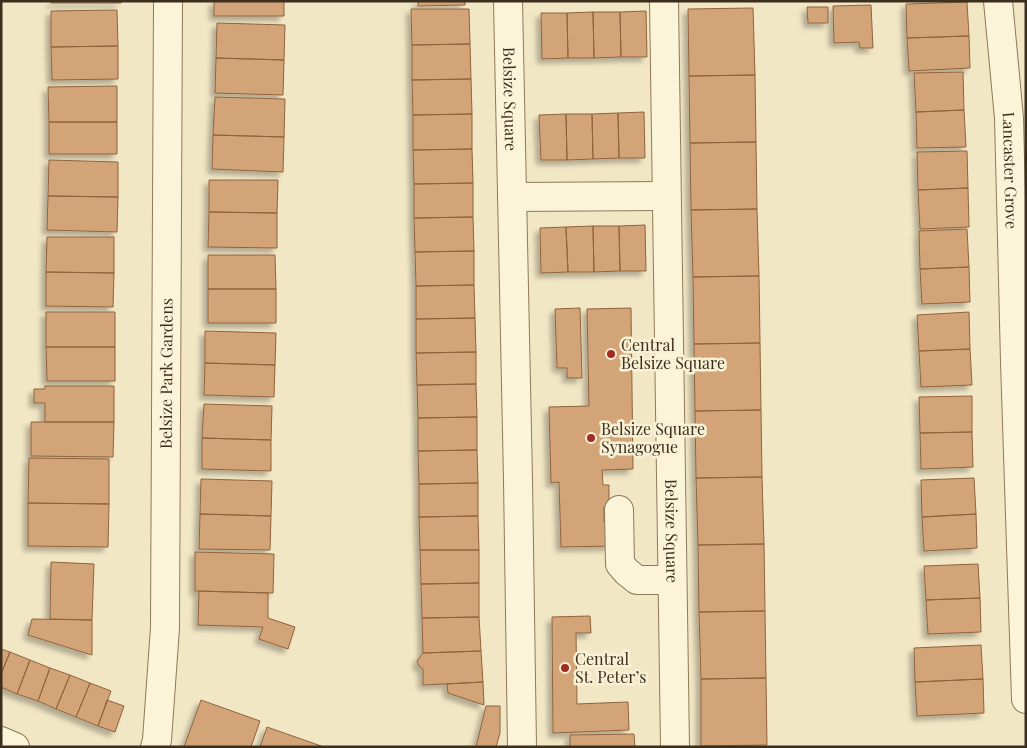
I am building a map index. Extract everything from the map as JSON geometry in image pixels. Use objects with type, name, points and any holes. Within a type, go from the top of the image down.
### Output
[{"type":"street","name":"Belsize Park Gardens","points":[[154,747],[165,628],[168,1]]},
{"type":"street","name":"Belsize Square","points":[[508,1],[522,747]]},
{"type":"street","name":"Belsize Square","points":[[664,1],[665,196],[674,747]]},
{"type":"street","name":"Lancaster Grove","points":[[998,1],[1017,117],[1015,362],[1024,575],[1026,699]]},
{"type":"street","points":[[512,197],[665,196]]},
{"type":"street","points":[[619,510],[620,564],[626,572],[637,580],[672,580]]},
{"type":"street","points":[[1,741],[15,747]]},
{"type":"building","points":[[51,1],[121,1],[121,3],[51,3]]},
{"type":"building","points":[[214,1],[284,1],[284,16],[214,16]]},
{"type":"building","points":[[418,1],[465,1],[465,5],[418,6]]},
{"type":"building","points":[[967,2],[969,36],[907,38],[906,4]]},
{"type":"building","points":[[871,5],[873,48],[860,48],[859,42],[834,43],[833,6]]},
{"type":"building","points":[[807,7],[828,7],[828,23],[808,23]]},
{"type":"building","points":[[753,8],[755,75],[689,76],[688,9]]},
{"type":"building","points":[[411,9],[469,9],[470,44],[412,45]]},
{"type":"building","points":[[117,10],[118,46],[51,47],[51,11]]},
{"type":"building","points":[[646,11],[647,57],[621,57],[620,12]]},
{"type":"building","points":[[593,12],[620,12],[621,57],[594,58]]},
{"type":"building","points":[[593,12],[594,58],[568,58],[567,13]]},
{"type":"building","points":[[541,13],[567,13],[568,58],[542,59]]},
{"type":"building","points":[[217,23],[285,25],[284,60],[216,58]]},
{"type":"building","points":[[969,36],[970,68],[909,71],[907,38]]},
{"type":"building","points":[[470,44],[471,79],[412,80],[412,45]]},
{"type":"building","points":[[118,46],[118,79],[52,80],[51,47]]},
{"type":"building","points":[[216,58],[284,60],[283,95],[215,93]]},
{"type":"building","points":[[963,72],[964,110],[916,112],[914,73]]},
{"type":"building","points":[[755,75],[756,142],[690,143],[689,76]]},
{"type":"building","points":[[471,79],[472,114],[413,115],[412,80]]},
{"type":"building","points":[[117,86],[117,122],[49,122],[48,87]]},
{"type":"building","points":[[215,97],[285,99],[284,137],[213,135]]},
{"type":"building","points":[[964,110],[966,147],[917,148],[916,112]]},
{"type":"building","points":[[644,112],[645,158],[619,158],[618,113]]},
{"type":"building","points":[[618,113],[619,158],[593,159],[592,114]]},
{"type":"building","points":[[472,114],[472,149],[413,150],[413,115]]},
{"type":"building","points":[[566,114],[592,114],[593,159],[567,160]]},
{"type":"building","points":[[566,114],[567,160],[541,160],[539,115]]},
{"type":"building","points":[[49,122],[117,122],[117,154],[49,154]]},
{"type":"building","points":[[213,135],[284,137],[283,172],[212,169]]},
{"type":"building","points":[[756,142],[757,209],[691,210],[690,143]]},
{"type":"building","points":[[472,149],[473,183],[414,184],[413,150]]},
{"type":"building","points":[[967,151],[968,188],[918,190],[917,152]]},
{"type":"building","points":[[49,160],[118,162],[118,197],[48,196]]},
{"type":"building","points":[[209,180],[278,180],[277,213],[209,212]]},
{"type":"building","points":[[473,183],[473,217],[414,218],[414,184]]},
{"type":"building","points":[[968,188],[969,227],[920,229],[918,190]]},
{"type":"building","points":[[48,196],[118,197],[117,232],[47,230]]},
{"type":"building","points":[[757,209],[759,276],[693,277],[691,210]]},
{"type":"building","points":[[209,212],[277,213],[277,248],[208,247]]},
{"type":"building","points":[[473,217],[474,251],[415,252],[414,218]]},
{"type":"building","points":[[645,225],[646,271],[620,271],[619,226]]},
{"type":"building","points":[[593,226],[619,226],[620,271],[594,272]]},
{"type":"building","points":[[593,226],[594,272],[568,272],[566,227]]},
{"type":"building","points":[[566,227],[568,272],[541,273],[540,228]]},
{"type":"building","points":[[967,229],[969,267],[920,269],[919,231]]},
{"type":"building","points":[[47,237],[114,237],[114,273],[46,272]]},
{"type":"building","points":[[474,251],[474,285],[416,286],[415,252]]},
{"type":"building","points":[[208,255],[275,255],[276,289],[208,289]]},
{"type":"building","points":[[969,267],[970,302],[922,304],[920,269]]},
{"type":"building","points":[[46,272],[114,273],[113,307],[46,306]]},
{"type":"building","points":[[759,276],[760,343],[694,344],[693,277]]},
{"type":"building","points":[[474,285],[475,318],[416,319],[416,286]]},
{"type":"building","points":[[208,289],[276,289],[276,323],[208,323]]},
{"type":"building","points":[[580,308],[582,378],[567,378],[567,368],[557,368],[555,309]]},
{"type":"building","name":"Belsize Square Synagogue","points":[[631,308],[633,469],[602,470],[603,485],[609,485],[609,505],[604,507],[604,522],[611,522],[611,546],[561,547],[559,482],[551,483],[549,407],[589,406],[587,309]]},
{"type":"building","points":[[46,312],[115,312],[115,347],[46,347]]},
{"type":"building","points":[[969,312],[970,349],[919,351],[917,315]]},
{"type":"building","points":[[475,318],[476,352],[416,353],[416,319]]},
{"type":"building","points":[[205,331],[276,333],[275,365],[205,363]]},
{"type":"building","points":[[760,343],[761,410],[695,411],[694,344]]},
{"type":"building","points":[[46,347],[115,347],[115,381],[47,381]]},
{"type":"building","points":[[970,349],[972,385],[921,387],[919,351]]},
{"type":"building","points":[[476,352],[476,384],[417,385],[416,353]]},
{"type":"building","points":[[205,363],[275,365],[274,397],[204,395]]},
{"type":"building","points":[[476,384],[477,417],[418,418],[417,385]]},
{"type":"building","points":[[45,386],[114,386],[114,422],[45,422],[45,403],[34,403],[34,389],[45,389]]},
{"type":"building","points":[[972,396],[972,432],[920,433],[919,397]]},
{"type":"building","points":[[204,404],[272,406],[271,440],[202,438]]},
{"type":"building","points":[[761,410],[762,477],[696,478],[695,411]]},
{"type":"building","points":[[477,417],[477,450],[418,451],[418,418]]},
{"type":"building","points":[[31,422],[114,422],[113,457],[31,456]]},
{"type":"building","points":[[972,432],[973,467],[921,469],[920,433]]},
{"type":"building","points":[[202,438],[271,440],[271,471],[202,469]]},
{"type":"building","points":[[477,450],[478,483],[419,484],[418,451]]},
{"type":"building","points":[[29,458],[109,459],[109,504],[28,503]]},
{"type":"building","points":[[762,477],[764,544],[698,545],[696,478]]},
{"type":"building","points":[[974,478],[976,514],[922,517],[921,480]]},
{"type":"building","points":[[201,479],[272,481],[271,516],[200,514]]},
{"type":"building","points":[[478,483],[478,516],[419,517],[419,484]]},
{"type":"building","points":[[28,503],[109,504],[108,547],[28,546]]},
{"type":"building","points":[[200,514],[271,516],[270,550],[199,549]]},
{"type":"building","points":[[976,514],[977,548],[924,551],[922,517]]},
{"type":"building","points":[[478,516],[479,550],[420,550],[419,517]]},
{"type":"building","points":[[764,544],[765,611],[699,612],[698,545]]},
{"type":"building","points":[[420,550],[479,550],[479,583],[421,584]]},
{"type":"building","points":[[195,552],[274,554],[273,593],[195,591]]},
{"type":"building","points":[[51,562],[94,564],[92,620],[50,619]]},
{"type":"building","points":[[978,564],[980,598],[926,600],[924,566]]},
{"type":"building","points":[[479,583],[479,617],[422,618],[421,584]]},
{"type":"building","points":[[199,591],[268,593],[268,618],[295,627],[288,649],[259,639],[263,627],[198,625]]},
{"type":"building","points":[[980,598],[981,632],[928,634],[926,600]]},
{"type":"building","points":[[765,611],[766,678],[701,679],[699,612]]},
{"type":"building","name":"Central St. Peter’s","points":[[590,616],[591,633],[576,633],[577,704],[628,702],[629,730],[553,733],[552,617]]},
{"type":"building","points":[[479,617],[481,651],[423,653],[422,618]]},
{"type":"building","points":[[32,619],[92,620],[92,655],[28,635]]},
{"type":"building","points":[[981,645],[983,679],[915,682],[914,648]]},
{"type":"building","points":[[1,649],[10,652],[1,674]]},
{"type":"building","points":[[481,651],[483,682],[423,685],[423,669],[417,661],[423,653]]},
{"type":"building","points":[[10,652],[30,660],[17,694],[1,687],[1,674]]},
{"type":"building","points":[[30,660],[50,668],[38,701],[17,694]]},
{"type":"building","points":[[50,668],[70,675],[56,709],[38,701]]},
{"type":"building","points":[[70,675],[90,683],[76,717],[56,709]]},
{"type":"building","points":[[766,678],[767,745],[701,746],[701,679]]},
{"type":"building","points":[[983,679],[984,713],[917,716],[915,682]]},
{"type":"building","points":[[483,682],[484,705],[448,693],[447,684]]},
{"type":"building","points":[[90,683],[111,691],[98,726],[76,717]]},
{"type":"building","points":[[107,700],[124,706],[115,732],[98,726]]},
{"type":"building","points":[[201,700],[260,721],[251,747],[184,747]]},
{"type":"building","points":[[486,706],[500,706],[500,733],[496,747],[476,747]]},
{"type":"building","points":[[267,727],[324,747],[260,747]]},
{"type":"building","points":[[634,734],[635,747],[570,747],[570,735]]},
{"type":"place","name":"Central Belsize Square","points":[[611,354]]},
{"type":"place","name":"Belsize Square Synagogue","points":[[591,438]]},
{"type":"place","name":"Central St. Peter’s","points":[[565,668]]}]
